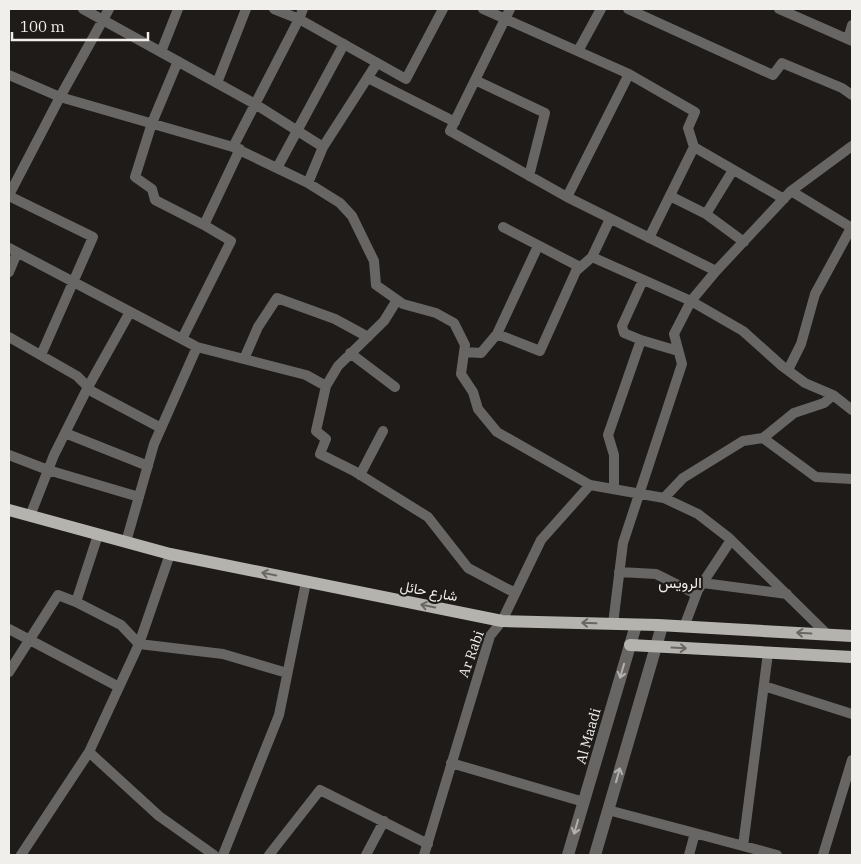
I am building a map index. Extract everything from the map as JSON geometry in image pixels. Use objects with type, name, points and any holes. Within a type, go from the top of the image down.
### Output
[{"type":"main road","name":"شارع حائل","points":[[9,510],[170,554],[502,621],[662,626],[852,636]]},
{"type":"main road","points":[[630,645],[852,657]]},
{"type":"street","points":[[83,9],[255,104],[323,146]]},
{"type":"street","points":[[41,355],[93,236],[9,195],[109,9]]},
{"type":"street","points":[[161,52],[178,9]]},
{"type":"street","points":[[217,83],[246,9]]},
{"type":"street","points":[[274,9],[301,14],[344,44],[406,79],[443,9]]},
{"type":"street","points":[[483,9],[629,74],[695,112],[688,128],[694,147],[784,199]]},
{"type":"street","points":[[510,9],[450,131],[566,197],[716,271]]},
{"type":"street","points":[[578,52],[601,9]]},
{"type":"street","points":[[628,9],[773,75],[782,63],[842,88],[852,95]]},
{"type":"street","points":[[779,9],[850,40],[852,25]]},
{"type":"street","points":[[204,225],[255,104],[301,14]]},
{"type":"street","points":[[277,168],[344,44]]},
{"type":"street","points":[[178,61],[152,124],[135,178],[152,189],[155,200],[231,241],[182,339]]},
{"type":"street","points":[[308,183],[323,146],[377,63]]},
{"type":"street","points":[[566,197],[629,74]]},
{"type":"street","points":[[9,75],[60,97],[236,148],[308,183],[340,203],[352,216],[374,261],[376,285],[403,304],[436,314],[454,323],[465,345],[461,374],[474,392],[478,409],[497,432],[590,485],[664,498],[698,514],[731,540],[828,635]]},
{"type":"street","points":[[368,78],[454,122]]},
{"type":"street","points":[[475,80],[545,113],[529,176]]},
{"type":"street","points":[[613,624],[622,543],[682,364],[674,334],[691,301],[716,271],[791,191],[852,146]]},
{"type":"street","points":[[649,238],[694,147]]},
{"type":"street","points":[[706,214],[733,170]]},
{"type":"street","points":[[788,370],[800,344],[815,294],[852,228],[791,191]]},
{"type":"street","points":[[670,196],[706,214],[744,242]]},
{"type":"street","points":[[497,334],[540,352],[576,271],[592,257],[610,219]]},
{"type":"street","points":[[503,227],[580,267]]},
{"type":"street","points":[[464,352],[481,353],[497,334],[538,246]]},
{"type":"street","points":[[9,272],[13,251],[197,347],[306,375],[326,386]]},
{"type":"street","points":[[592,257],[691,301],[744,331],[805,383],[833,395],[852,410]]},
{"type":"street","points":[[642,280],[622,326],[624,333],[640,340],[678,351]]},
{"type":"street","points":[[244,359],[258,326],[277,298],[335,319],[368,337]]},
{"type":"street","points":[[397,300],[384,321],[338,366],[326,386],[316,431],[326,439],[320,454],[360,475],[428,517],[468,568],[515,593]]},
{"type":"street","points":[[30,516],[65,433],[88,387],[130,312]]},
{"type":"street","points":[[9,336],[77,376],[93,392],[161,428]]},
{"type":"street","points":[[614,489],[614,455],[608,435],[640,340]]},
{"type":"street","points":[[126,542],[161,428],[197,347]]},
{"type":"street","points":[[350,353],[395,387]]},
{"type":"street","points":[[664,498],[682,478],[743,441],[763,438],[794,413],[824,402],[833,395]]},
{"type":"street","points":[[360,475],[383,432]]},
{"type":"street","points":[[65,433],[148,466]]},
{"type":"street","points":[[763,438],[816,477],[852,479]]},
{"type":"street","points":[[9,455],[48,470],[139,497]]},
{"type":"street","name":"Ar Rabi","points":[[424,855],[490,636],[502,621],[541,540],[590,485]]},
{"type":"street","points":[[76,602],[98,535]]},
{"type":"street","points":[[684,627],[696,594],[731,540]]},
{"type":"street","points":[[21,855],[89,752],[139,644],[170,554]]},
{"type":"street","points":[[619,572],[656,574],[696,594]]},
{"type":"street","points":[[222,855],[278,715],[306,582]]},
{"type":"street","points":[[703,583],[787,594]]},
{"type":"street","points":[[9,672],[58,595],[121,625],[139,644],[223,654],[288,673]]},
{"type":"street","name":"Al Maadi","points":[[568,855],[636,625]]},
{"type":"street","points":[[595,855],[662,626]]},
{"type":"street","points":[[9,630],[119,687]]},
{"type":"street","points":[[743,846],[768,653]]},
{"type":"street","points":[[764,686],[852,714]]},
{"type":"street","points":[[89,752],[159,816],[214,855]]},
{"type":"street","points":[[823,855],[852,760]]},
{"type":"street","points":[[451,763],[584,802]]},
{"type":"street","points":[[269,855],[320,790],[428,844]]},
{"type":"street","points":[[608,810],[777,855]]},
{"type":"street","points":[[366,855],[384,822]]},
{"type":"street","points":[[689,855],[695,833]]},
{"type":"district","name":"الرويس","points":[[680,582]]}]
